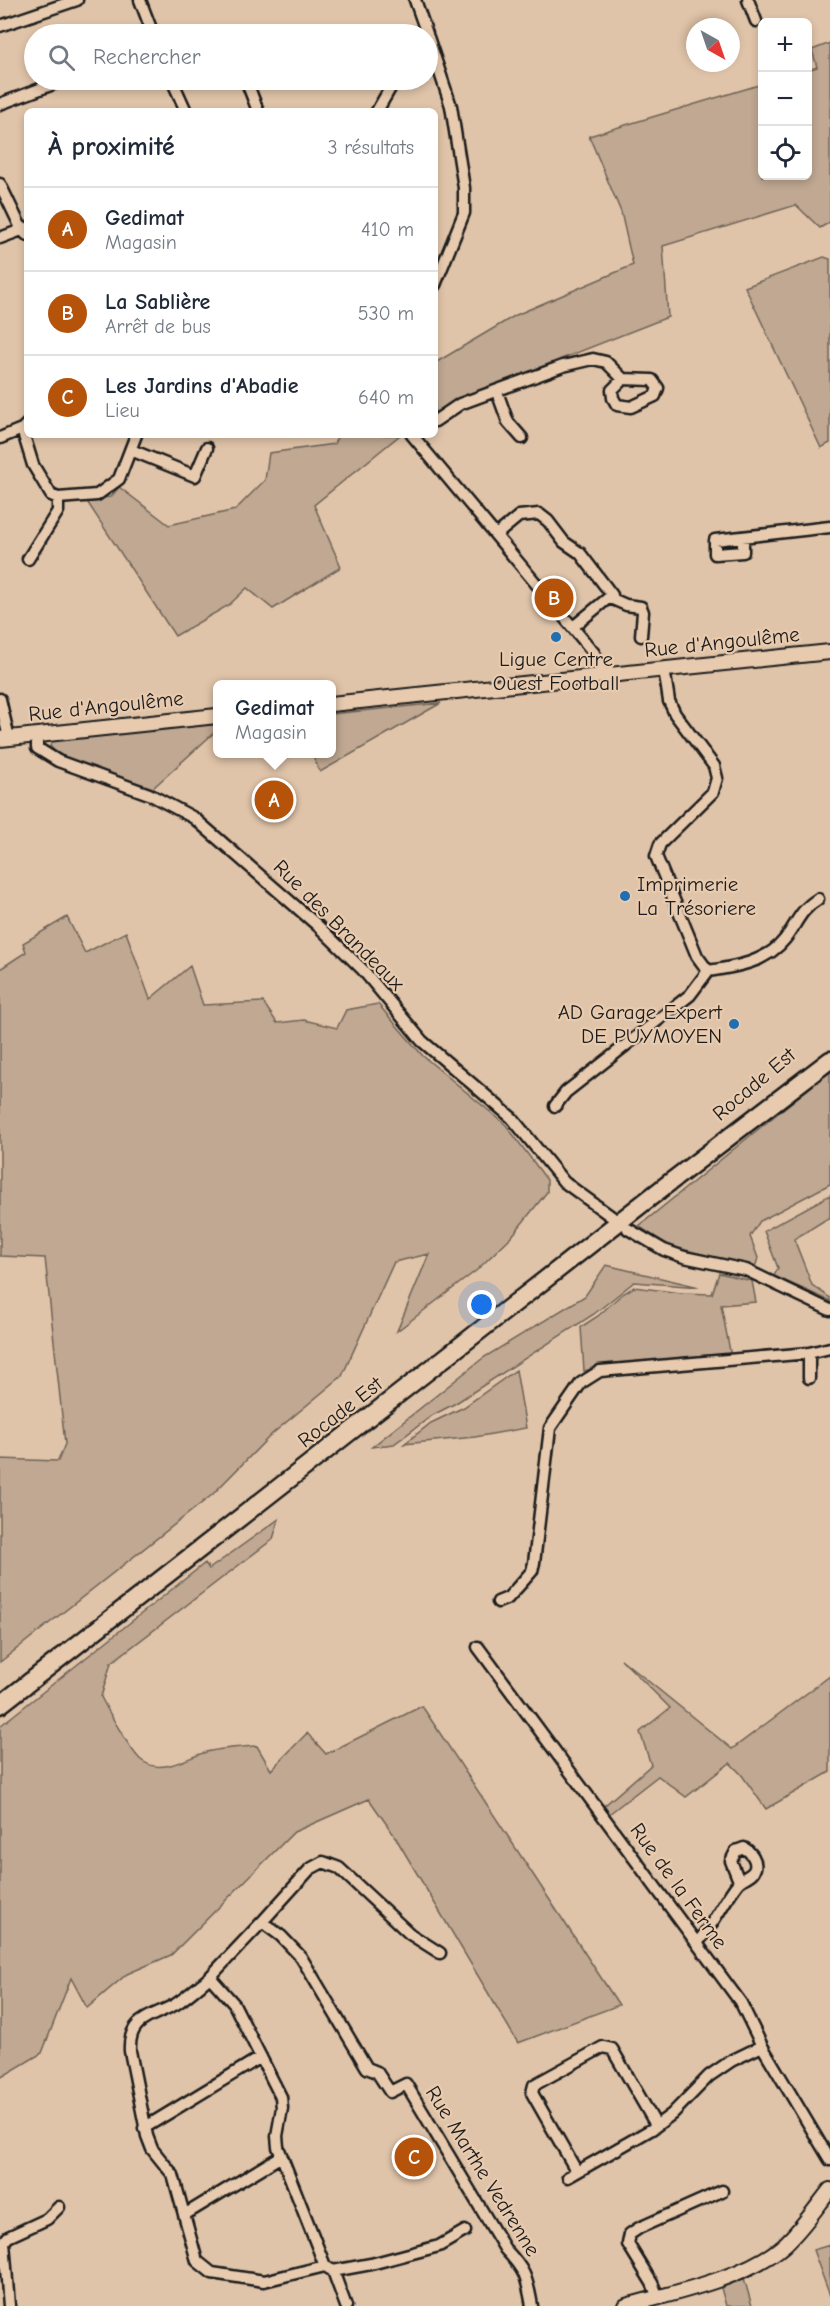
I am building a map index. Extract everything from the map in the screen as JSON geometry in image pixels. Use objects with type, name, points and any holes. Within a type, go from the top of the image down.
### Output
[{"type":"main road","name":"Rocade Est","points":[[707,1153],[830,1049]]},
{"type":"main road","name":"Rocade Est","points":[[0,1705],[707,1153],[830,1060]]},
{"type":"street","points":[[0,26],[76,0]]},
{"type":"street","points":[[140,0],[149,24]]},
{"type":"street","points":[[415,0],[423,24]]},
{"type":"street","points":[[748,0],[756,21]]},
{"type":"street","points":[[438,67],[452,106],[464,188],[464,213],[438,278]]},
{"type":"street","points":[[0,104],[37,90]]},
{"type":"street","points":[[177,90],[185,108]]},
{"type":"street","points":[[250,90],[257,108]]},
{"type":"street","points":[[378,108],[386,90]]},
{"type":"street","points":[[0,183],[24,229]]},
{"type":"street","points":[[0,238],[24,231]]},
{"type":"street","points":[[438,419],[460,404],[563,366],[593,359],[606,362],[622,379]]},
{"type":"street","points":[[497,392],[508,422],[522,438]]},
{"type":"street","points":[[0,438],[24,426]]},
{"type":"street","points":[[27,438],[33,465],[51,495],[58,498],[97,495],[119,479],[135,438]]},
{"type":"street","points":[[417,438],[594,653],[601,666],[601,675]]},
{"type":"street","points":[[131,450],[195,477],[207,448]]},
{"type":"street","points":[[28,559],[58,511],[58,498]]},
{"type":"street","points":[[496,536],[519,516],[533,514],[543,516],[564,542],[580,553],[612,595],[573,627]]},
{"type":"street","points":[[742,537],[830,528]]},
{"type":"street","points":[[610,598],[626,605],[641,607],[643,612],[641,636]]},
{"type":"street","name":"Rue d'Angoulême","points":[[336,703],[830,652]]},
{"type":"street","points":[[664,669],[669,701],[675,714],[714,766],[717,778],[713,792],[660,844],[656,856],[697,956],[708,971]]},
{"type":"street","points":[[0,699],[4,738]]},
{"type":"street","name":"Rue d'Angoulême","points":[[4,738],[213,716]]},
{"type":"street","name":"Rue des Brandeaux","points":[[36,735],[37,748],[58,761],[149,794],[194,818],[318,925],[370,979],[422,1041],[512,1118],[564,1182],[612,1217]]},
{"type":"street","points":[[555,1106],[566,1092],[690,995],[708,971],[730,968],[760,959],[777,948],[805,907],[818,899]]},
{"type":"street","points":[[628,1229],[664,1250],[684,1257],[746,1270],[830,1310]]},
{"type":"street","points":[[498,1602],[508,1598],[532,1571],[550,1428],[581,1383],[600,1371],[809,1353],[830,1348]]},
{"type":"street","points":[[809,1353],[809,1378]]},
{"type":"street","name":"Rue de la Ferme","points":[[478,1647],[741,2003],[762,2046],[830,2160]]},
{"type":"street","points":[[440,1953],[410,1934],[339,1868],[323,1862],[310,1869],[210,1977],[175,2004],[146,2017],[132,2032],[129,2042],[144,2128],[152,2149],[173,2175],[197,2261],[212,2273],[264,2281],[371,2264],[439,2246],[465,2231]]},
{"type":"street","points":[[697,1943],[712,1927],[739,1881]]},
{"type":"street","name":"Rue Marthe Vedrenne","points":[[262,1922],[281,1936],[301,1957],[367,2068],[377,2072],[390,2092],[406,2084],[505,2249],[521,2266],[528,2281],[532,2306]]},
{"type":"street","points":[[210,1977],[234,2004],[281,2097],[282,2108],[277,2136],[280,2157],[346,2306]]},
{"type":"street","points":[[656,2125],[612,2049],[603,2048],[534,2085],[532,2092],[572,2174],[656,2125],[672,2114],[709,2076],[730,2061],[762,2046]]},
{"type":"street","points":[[144,2128],[261,2057]]},
{"type":"street","points":[[184,2215],[280,2157]]},
{"type":"street","points":[[626,2306],[751,2266],[765,2259],[793,2236],[830,2190]]},
{"type":"street","points":[[658,2296],[628,2244],[630,2234],[722,2191]]},
{"type":"street","points":[[9,2306],[4,2242],[8,2237],[47,2219],[59,2207]]},
{"type":"shaded area","points":[[830,43],[830,222],[820,228],[796,205],[663,246],[668,317],[487,388],[438,412],[438,361],[516,315],[633,265],[621,212],[589,136],[758,85],[758,180],[812,180],[812,69],[817,67],[812,50]]},
{"type":"shaded area","points":[[824,257],[830,259],[830,443],[821,448],[745,287]]},
{"type":"shaded area","points":[[337,438],[396,438],[314,505],[341,567],[273,609],[247,588],[229,605],[175,636],[86,500],[111,497],[119,487],[169,525],[235,510],[265,480],[269,453],[334,444]]},
{"type":"shaded area","points":[[441,703],[320,772],[314,758],[336,758],[336,714]]},
{"type":"shaded area","points":[[213,724],[213,734],[153,788],[60,757],[50,746],[52,740]]},
{"type":"shaded area","points":[[67,917],[85,953],[126,932],[150,999],[190,966],[203,1005],[263,1002],[277,1023],[304,1020],[337,1028],[346,1010],[378,1004],[423,1056],[506,1125],[547,1180],[547,1192],[512,1236],[477,1270],[397,1331],[429,1254],[394,1262],[342,1376],[272,1434],[212,1495],[0,1662],[0,1459],[58,1461],[65,1444],[45,1258],[0,1256],[0,969],[26,952],[23,943]]},
{"type":"shaded area","points":[[830,1071],[830,1184],[760,1221],[750,1236],[758,1258],[755,1268],[667,1245],[639,1226]]},
{"type":"shaded area","points":[[830,1195],[830,1217],[794,1239],[812,1285],[830,1298],[830,1301],[774,1276],[778,1268],[764,1231]]},
{"type":"shaded area","points":[[606,1265],[699,1287],[634,1282],[594,1314],[456,1403],[433,1415],[394,1444],[372,1447],[483,1358],[585,1296]]},
{"type":"shaded area","points":[[719,1273],[752,1281],[756,1302],[721,1305],[731,1356],[603,1366],[584,1371],[581,1327],[598,1316],[621,1295],[634,1287],[712,1294]]},
{"type":"shaded area","points":[[516,1370],[526,1428],[475,1437],[404,1444],[431,1423],[464,1407]]},
{"type":"shaded area","points":[[279,1519],[273,1539],[111,1663],[101,1697],[132,1749],[141,1760],[157,1766],[165,1766],[206,1752],[257,1746],[271,1770],[307,1733],[326,1754],[422,1706],[619,2005],[518,2043],[394,1835],[369,1799],[294,1832],[171,1955],[127,1974],[87,2008],[71,1978],[42,2053],[0,2078],[0,1726],[205,1563],[209,1569]]},
{"type":"shaded area","points":[[621,1659],[732,1749],[830,1676],[830,1772],[766,1809],[741,1774],[730,1763],[686,1797],[658,1776],[609,1814],[604,1806],[651,1765],[640,1732],[670,1708]]},
{"type":"shaded area","points":[[830,2245],[830,2296],[813,2250]]},
{"type":"shaded area","points":[[744,2278],[752,2306],[726,2306],[721,2288]]},
{"type":"place","name":"La Sablière","points":[[554,598]]},
{"type":"place","name":"Ligue Centre Ouest Football","points":[[556,637]]},
{"type":"place","name":"Gedimat","points":[[274,800]]},
{"type":"place","name":"Imprimerie La Trésoriere","points":[[625,896]]},
{"type":"place","name":"AD Garage Expert DE PUYMOYEN","points":[[734,1024]]},
{"type":"place","name":"Les Jardins d'Abadie","points":[[414,2157]]}]
